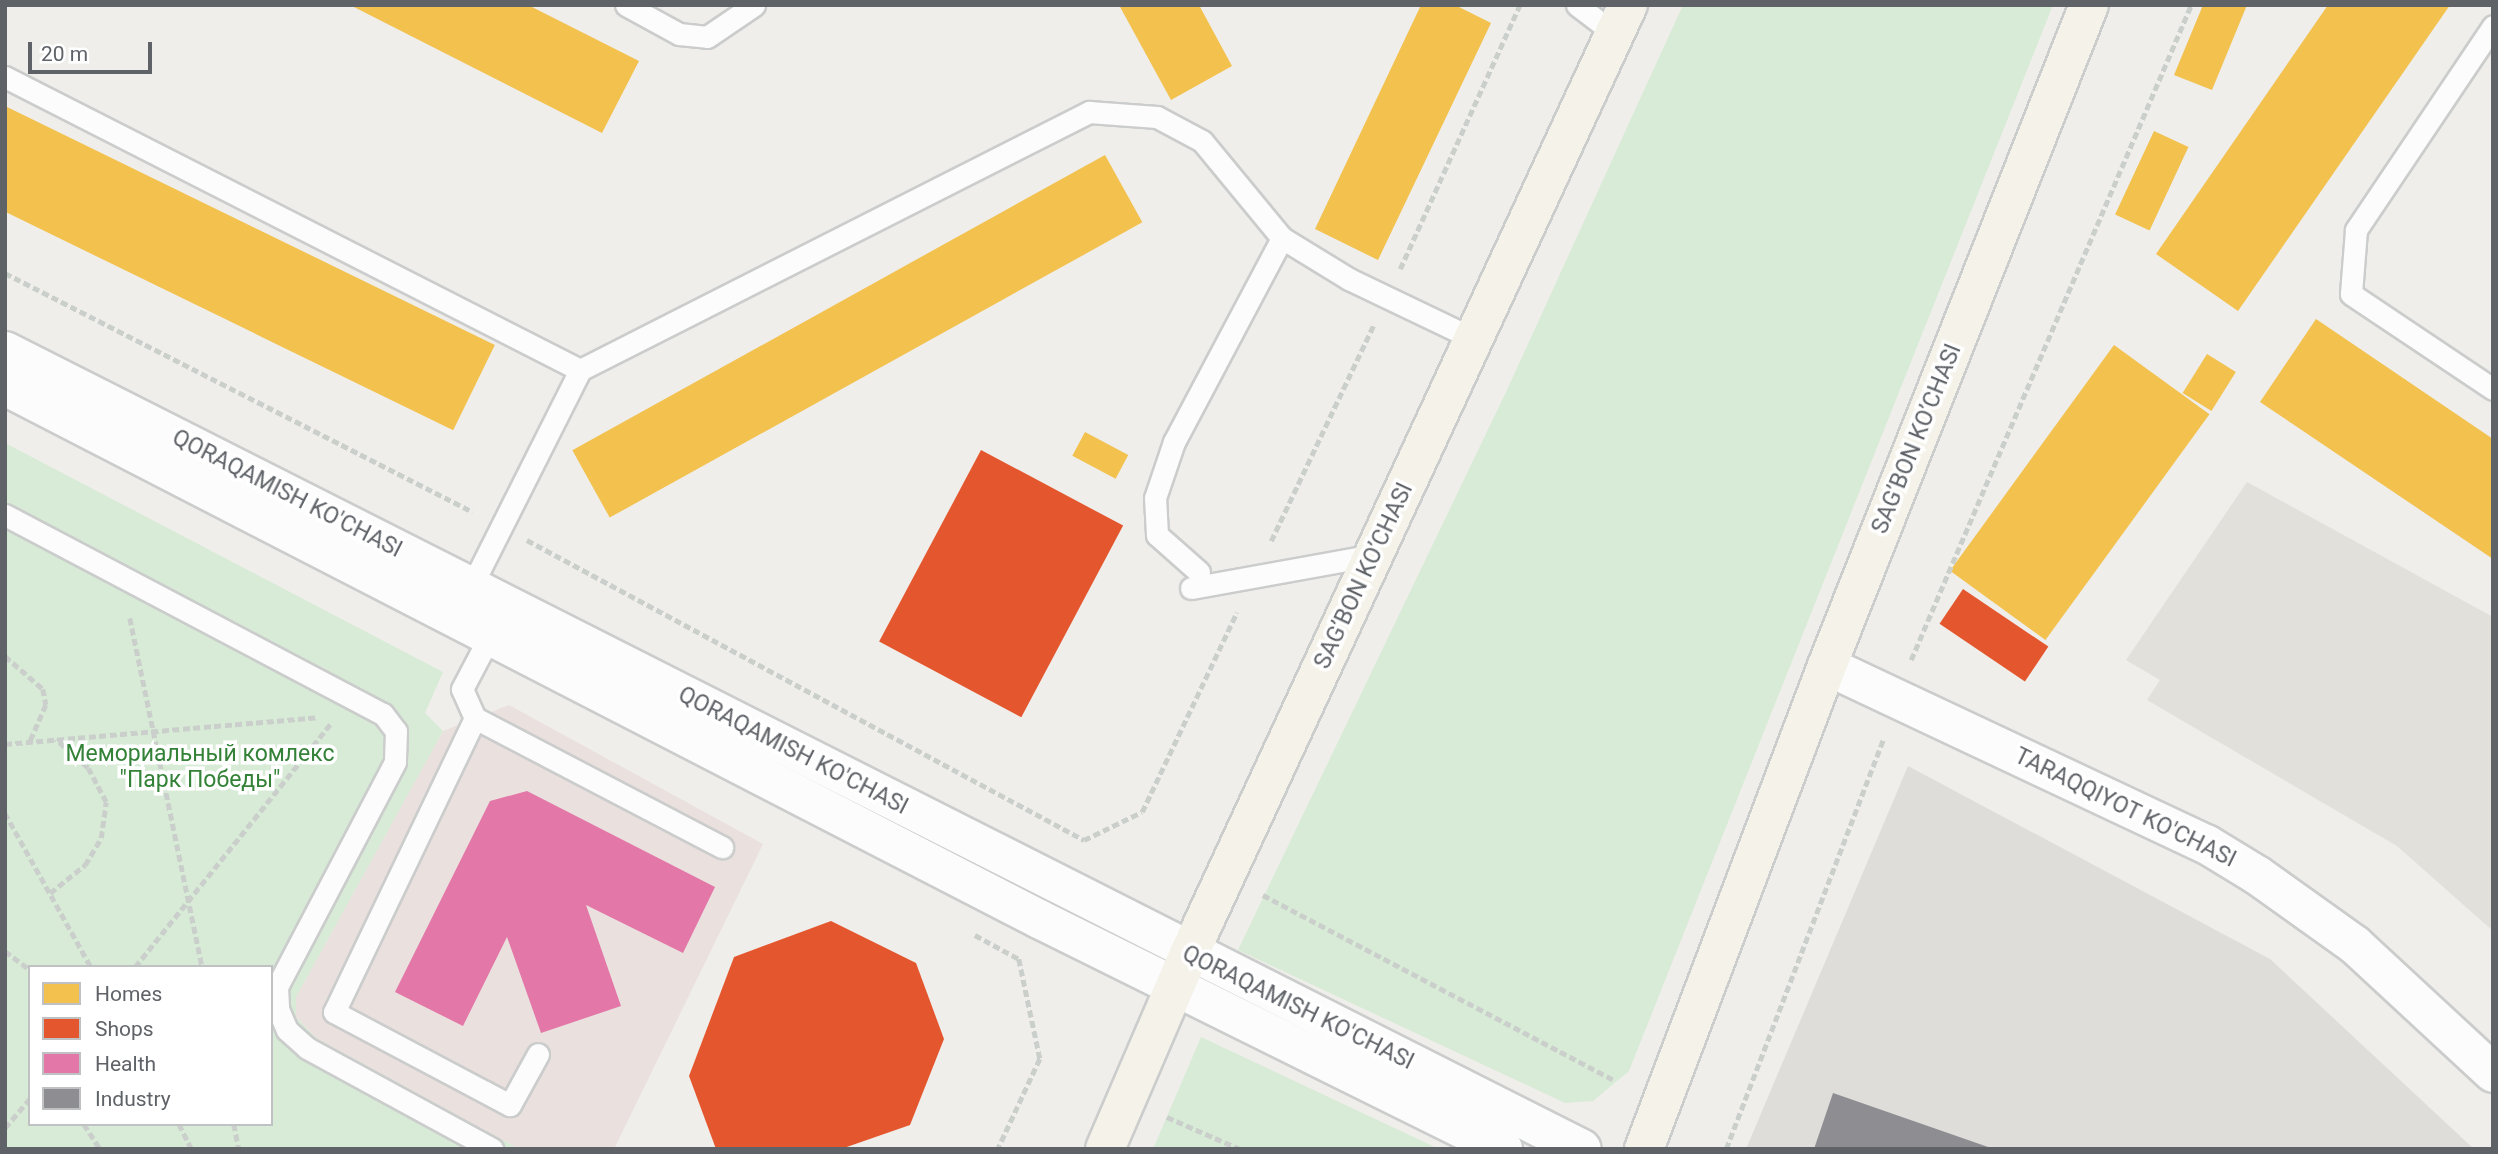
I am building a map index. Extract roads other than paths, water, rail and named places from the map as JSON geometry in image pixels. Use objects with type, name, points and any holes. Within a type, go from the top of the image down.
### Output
[{"type":"main road","name":"SAG’BON KO’CHASI","points":[[1644,1149],[1827,666],[2089,5]]},
{"type":"main road","name":"SAG’BON KO’CHASI","points":[[1105,1149],[1182,970],[1622,20]]},
{"type":"main road","name":"QORAQAMISH KO'CHASI","points":[[5,351],[471,587],[498,620]]},
{"type":"main road","name":"QORAQAMISH KO'CHASI","points":[[5,386],[498,620],[1182,970],[1503,1149]]},
{"type":"main road","name":"TARAQQIYOT KO'CHASI","points":[[1827,666],[2206,844],[2257,875],[2355,945],[2493,1073]]},
{"type":"main road","name":"QORAQAMISH KO'CHASI","points":[[1182,970],[1581,1149]]},
{"type":"lane","points":[[626,5],[679,34],[707,37],[754,5]]},
{"type":"lane","points":[[1577,5],[1622,20]]},
{"type":"lane","points":[[2493,26],[2356,230],[2351,294],[2493,389]]},
{"type":"lane","points":[[5,77],[580,370]]},
{"type":"lane","points":[[471,587],[580,370],[1089,113],[1157,117],[1202,141],[1282,238],[1387,298],[1474,339]]},
{"type":"lane","points":[[1282,238],[1174,442],[1155,498],[1157,535],[1195,580],[1253,579],[1374,555]]},
{"type":"lane","points":[[5,515],[380,712],[396,731],[395,762],[277,988],[278,1009],[307,1048],[492,1149]]},
{"type":"lane","points":[[498,620],[462,689],[475,718],[722,847]]},
{"type":"lane","points":[[475,718],[334,1012],[510,1105],[538,1054]]},
{"type":"park label","name":"Мемориальный комлекс \"Парк Победы\"","points":[[200,767]]}]
